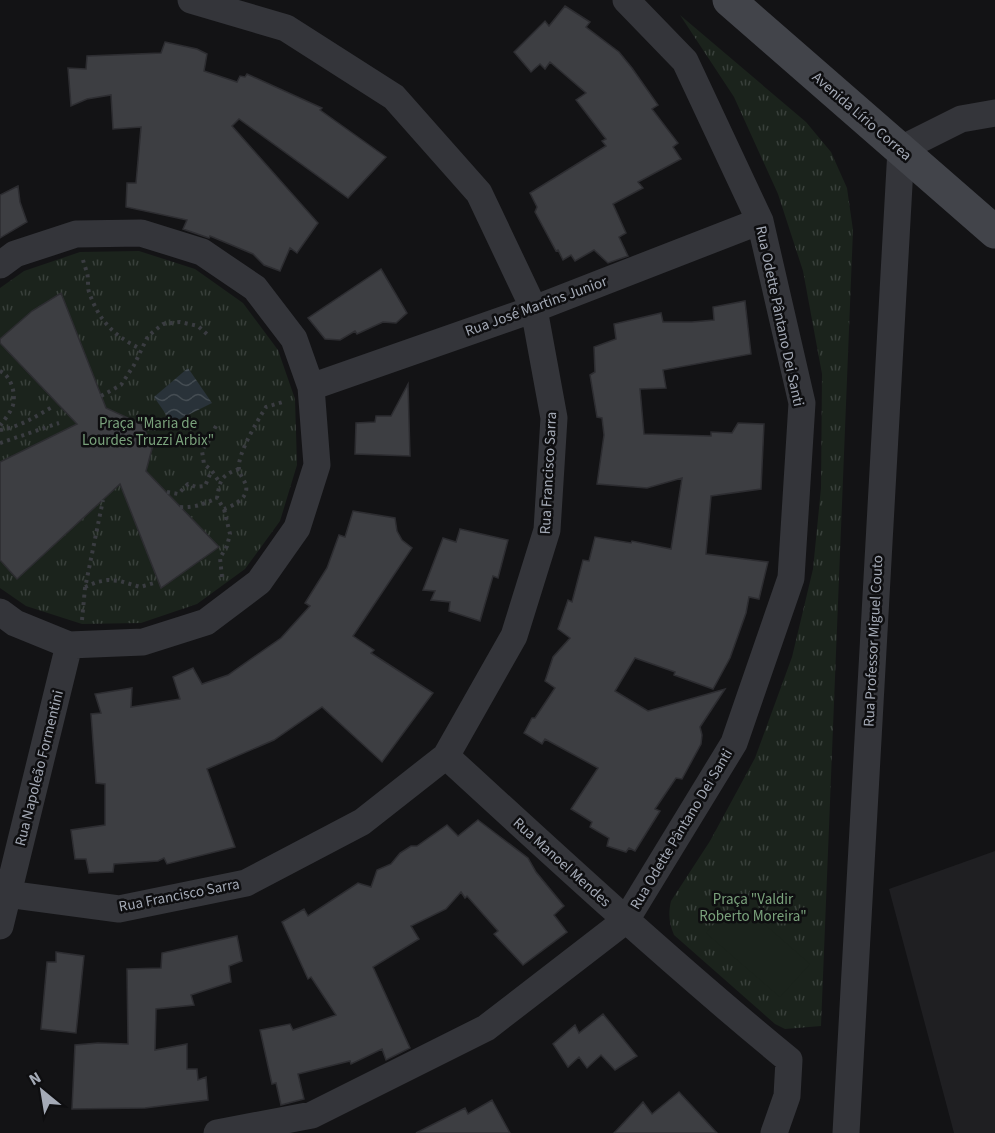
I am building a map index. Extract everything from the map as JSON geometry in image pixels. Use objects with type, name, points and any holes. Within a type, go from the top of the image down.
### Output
[{"type":"main road","name":"Avenida Lírio Correa","points":[[729,0],[995,232]]},
{"type":"street","name":"Rua Odette Pântano Dei Santi","points":[[217,1133],[312,1115],[486,1028],[626,920],[734,743],[790,578],[802,403],[759,221],[685,61],[626,0]]},
{"type":"street","name":"Rua Francisco Sarra","points":[[4,893],[119,909],[246,883],[362,822],[446,756],[514,636],[548,530],[554,418],[534,309],[479,193],[394,97],[286,28],[199,1]]},
{"type":"street","points":[[901,149],[961,119],[995,113]]},
{"type":"street","name":"Rua Professor Miguel Couto","points":[[846,1133],[901,149]]},
{"type":"street","name":"Rua José Martins Junior","points":[[303,393],[534,309],[759,221]]},
{"type":"street","points":[[0,265],[15,254],[76,234],[141,233],[202,252],[255,288],[294,339],[317,465],[297,528],[259,582],[206,622],[143,642],[75,635],[15,623],[0,612]]},
{"type":"street","name":"Rua Napoleão Formentini","points":[[0,926],[4,893],[75,635]]},
{"type":"street","name":"Rua Manoel Mendes","points":[[446,756],[720,1004],[789,1060],[787,1096],[774,1133]]},
{"type":"path","points":[[80,252],[87,273],[88,290],[97,310],[108,326],[125,341],[141,349]]},
{"type":"path","points":[[101,396],[121,385],[148,336],[163,324],[180,322],[198,326],[208,335]]},
{"type":"path","points":[[0,371],[7,374],[13,388],[13,405],[0,428],[11,428],[33,419],[52,407]]},
{"type":"path","points":[[224,509],[231,507],[244,496],[246,484],[239,469],[242,453],[253,428],[266,407],[303,393]]},
{"type":"path","points":[[0,443],[59,423]]},
{"type":"path","points":[[216,426],[202,451],[204,464],[220,483]]},
{"type":"path","points":[[224,585],[220,572],[220,558],[227,546],[230,534],[224,509],[217,498],[220,483],[227,473],[239,469]]},
{"type":"path","points":[[167,492],[178,494],[188,484],[196,487],[205,486],[212,471]]},
{"type":"path","points":[[180,507],[200,506],[217,498]]},
{"type":"path","points":[[75,635],[103,500]]},
{"type":"path","points":[[84,588],[108,580],[140,587],[154,583]]},
{"type":"shaded area","points":[[995,851],[995,1133],[954,1133],[889,889]]},
{"type":"green space","name":"Praça \"Valdir Roberto Moreira\"","points":[[680,15],[806,122],[831,152],[847,188],[853,230],[821,1026],[785,1029],[775,1024],[674,935],[671,926],[671,901],[710,841],[755,758],[792,657],[813,569],[821,488],[822,374],[803,271],[778,194],[734,97]]},
{"type":"green space","name":"Praça \"Maria de Lourdes Truzzi Arbix\"","points":[[139,251],[195,269],[243,303],[278,350],[295,399],[297,465],[280,521],[245,569],[197,604],[141,623],[82,624],[26,606],[0,588],[0,288],[24,271],[80,252]]},
{"type":"green space","points":[[737,900],[810,964],[780,997],[706,933]]},
{"type":"water","points":[[188,368],[212,403],[172,423],[154,397]]},
{"type":"building","points":[[565,6],[590,22],[586,27],[619,52],[632,68],[658,105],[652,109],[678,143],[673,147],[681,159],[638,182],[643,188],[613,204],[626,233],[619,237],[628,256],[608,263],[594,250],[575,261],[571,255],[563,260],[535,212],[537,207],[530,193],[606,146],[602,141],[606,139],[576,100],[586,93],[550,62],[545,69],[540,64],[531,72],[514,52],[545,21],[549,26]]},
{"type":"building","points":[[165,42],[197,49],[207,54],[204,71],[237,82],[240,76],[245,77],[247,74],[322,108],[320,110],[386,157],[348,198],[239,119],[232,126],[318,223],[297,253],[290,248],[280,271],[264,265],[253,254],[210,236],[209,238],[183,229],[187,220],[126,207],[127,183],[136,183],[141,127],[113,129],[111,95],[87,99],[71,106],[68,68],[86,69],[87,56],[161,53]]},
{"type":"building","points":[[18,186],[20,202],[27,222],[0,238],[0,195]]},
{"type":"building","points":[[381,269],[407,313],[396,323],[383,322],[357,334],[355,331],[340,340],[325,339],[308,318]]},
{"type":"building","points":[[61,293],[106,408],[141,424],[153,445],[146,471],[219,547],[161,588],[120,484],[17,579],[0,560],[0,462],[77,424],[0,343],[0,339],[32,311]]},
{"type":"building","points":[[745,301],[751,354],[663,370],[666,388],[640,389],[644,434],[711,436],[711,432],[732,433],[738,423],[764,424],[761,489],[711,496],[706,554],[768,562],[759,599],[749,597],[746,613],[730,658],[713,689],[635,658],[615,691],[648,711],[725,689],[700,727],[701,744],[682,779],[676,778],[655,809],[660,811],[635,851],[629,848],[626,852],[607,846],[609,838],[590,827],[592,822],[571,809],[598,768],[545,739],[542,744],[524,733],[532,718],[535,718],[555,688],[545,681],[553,657],[570,638],[558,629],[568,600],[572,602],[583,560],[589,561],[595,537],[631,543],[632,541],[671,549],[682,478],[647,488],[597,484],[604,435],[602,418],[597,417],[590,375],[595,372],[594,347],[616,339],[614,324],[661,313],[663,322],[714,320],[713,307]]},
{"type":"building","points":[[408,384],[410,456],[355,454],[356,423],[375,422],[376,416],[391,416]]},
{"type":"building","points":[[353,511],[395,518],[397,531],[402,540],[412,548],[353,636],[374,650],[371,653],[433,693],[382,762],[322,707],[274,740],[207,769],[235,847],[167,864],[164,858],[158,861],[114,864],[113,872],[89,873],[86,859],[75,859],[71,830],[105,825],[105,784],[96,783],[91,714],[101,713],[95,694],[132,688],[131,707],[180,699],[173,677],[193,668],[202,684],[228,675],[281,638],[310,606],[305,603],[327,568],[339,535],[345,537]]},
{"type":"building","points":[[460,529],[508,540],[498,578],[493,576],[480,621],[449,611],[450,602],[431,600],[435,591],[423,590],[443,538],[456,542]]},
{"type":"building","points":[[478,820],[528,858],[536,872],[564,906],[554,915],[567,932],[523,965],[494,934],[498,931],[461,892],[446,909],[411,926],[419,939],[373,967],[410,1048],[386,1060],[382,1049],[351,1064],[350,1061],[298,1074],[304,1099],[281,1105],[276,1083],[272,1084],[260,1030],[290,1024],[293,1030],[336,1015],[311,977],[308,979],[282,922],[304,909],[308,916],[358,883],[371,887],[377,870],[391,864],[400,853],[411,846],[417,846],[447,825],[458,836]]},
{"type":"building","points":[[237,936],[242,961],[229,966],[231,982],[191,995],[194,1005],[156,1009],[155,1050],[187,1044],[187,1069],[197,1069],[198,1080],[206,1077],[208,1100],[145,1108],[72,1109],[75,1045],[128,1044],[127,969],[161,968],[162,953]]},
{"type":"building","points":[[56,952],[84,956],[76,1033],[41,1029],[47,962],[56,962]]},
{"type":"building","points":[[603,1014],[637,1056],[615,1070],[601,1055],[587,1068],[579,1057],[568,1067],[553,1044],[575,1025],[579,1033]]},
{"type":"building","points":[[679,1092],[717,1133],[614,1133],[643,1102],[652,1114]]},
{"type":"building","points":[[492,1100],[510,1133],[416,1133],[465,1108],[468,1114]]}]
